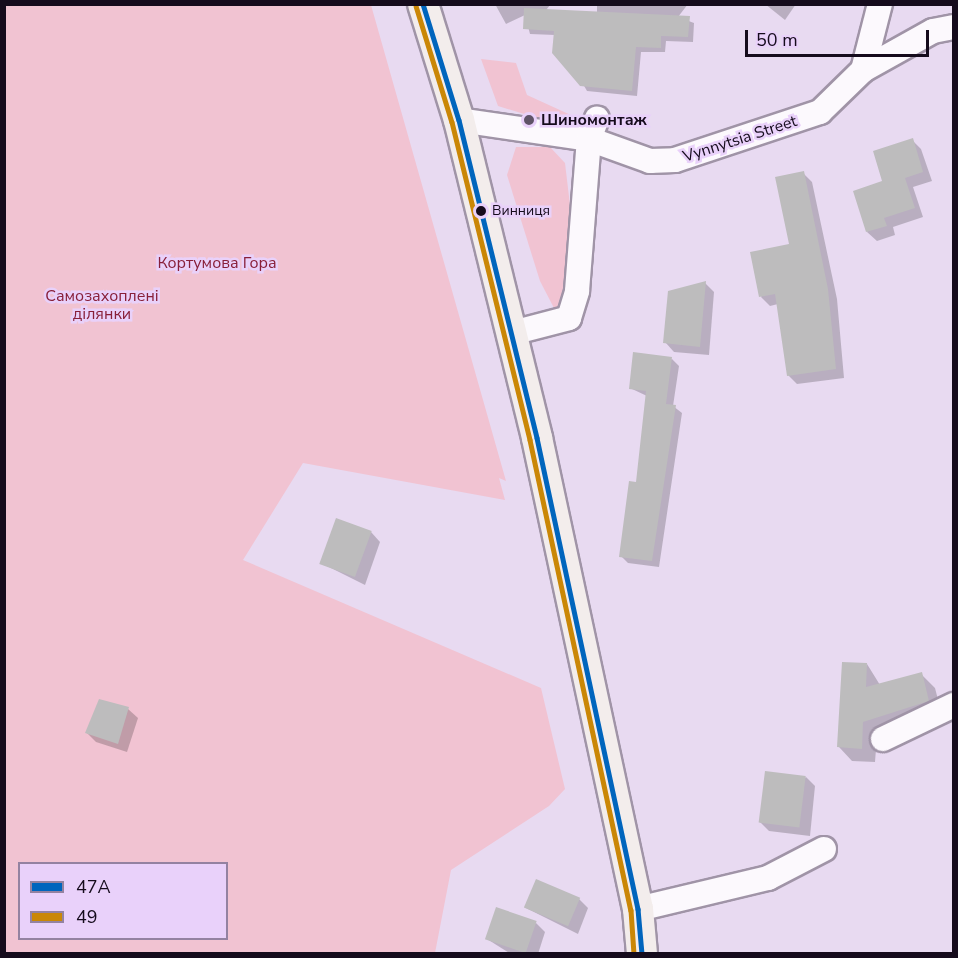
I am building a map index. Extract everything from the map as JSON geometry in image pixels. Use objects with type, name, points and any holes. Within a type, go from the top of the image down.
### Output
[{"type":"main road","points":[[423,4],[459,120],[512,333],[638,909],[642,954]]},
{"type":"street","points":[[863,70],[880,4]]},
{"type":"street","name":"Vynnytsia Street","points":[[459,120],[593,128],[650,161],[675,160],[820,112],[863,70],[933,31],[954,27]]},
{"type":"street","points":[[512,333],[569,318],[578,291],[593,128]]},
{"type":"street","points":[[884,739],[954,705]]},
{"type":"street","points":[[638,909],[768,878],[824,849]]},
{"type":"green space","name":"Кортумова Гора","points":[[5,5],[371,5],[506,481],[499,478],[505,500],[303,463],[243,560],[541,688],[565,789],[549,806],[451,870],[435,953],[5,954]]},
{"type":"green space","points":[[481,59],[516,63],[527,95],[573,116],[568,122],[547,121],[498,106]]},
{"type":"green space","points":[[516,147],[550,147],[565,163],[572,222],[568,301],[555,310],[540,281],[507,175]]},
{"type":"building","points":[[524,8],[690,16],[688,37],[661,36],[661,48],[636,47],[632,91],[580,86],[552,53],[554,31],[523,29]]},
{"type":"building","points":[[913,138],[923,172],[905,178],[915,208],[884,218],[887,226],[866,232],[853,191],[882,181],[873,151]]},
{"type":"building","points":[[804,171],[828,289],[836,369],[787,376],[775,294],[759,297],[750,252],[789,244],[775,177]]},
{"type":"building","points":[[706,281],[700,347],[663,343],[668,291]]},
{"type":"building","points":[[633,352],[672,357],[666,404],[676,405],[652,561],[619,557],[629,481],[636,482],[646,391],[629,389]]},
{"type":"building","points":[[336,518],[372,531],[355,577],[319,564]]},
{"type":"building","points":[[842,662],[867,663],[866,687],[922,672],[929,701],[863,722],[862,749],[837,747]]},
{"type":"building","points":[[99,699],[129,707],[118,744],[85,733]]},
{"type":"building","points":[[765,771],[806,776],[799,828],[759,823]]},
{"type":"building","points":[[536,879],[580,898],[568,926],[524,908]]},
{"type":"building","points":[[496,907],[537,921],[526,953],[485,939]]},
{"type":"transit line","name":"47А","points":[[423,4],[459,120],[537,438],[638,909],[642,954]]},
{"type":"transit line","name":"49","points":[[416,6],[452,122],[530,440],[631,910],[634,954]]},
{"type":"place","name":"Шиномонтаж","points":[[529,120]]},
{"type":"place","name":"Винниця","points":[[481,211]]},
{"type":"park label","name":"Самозахоплені ділянки","points":[[102,305]]}]
